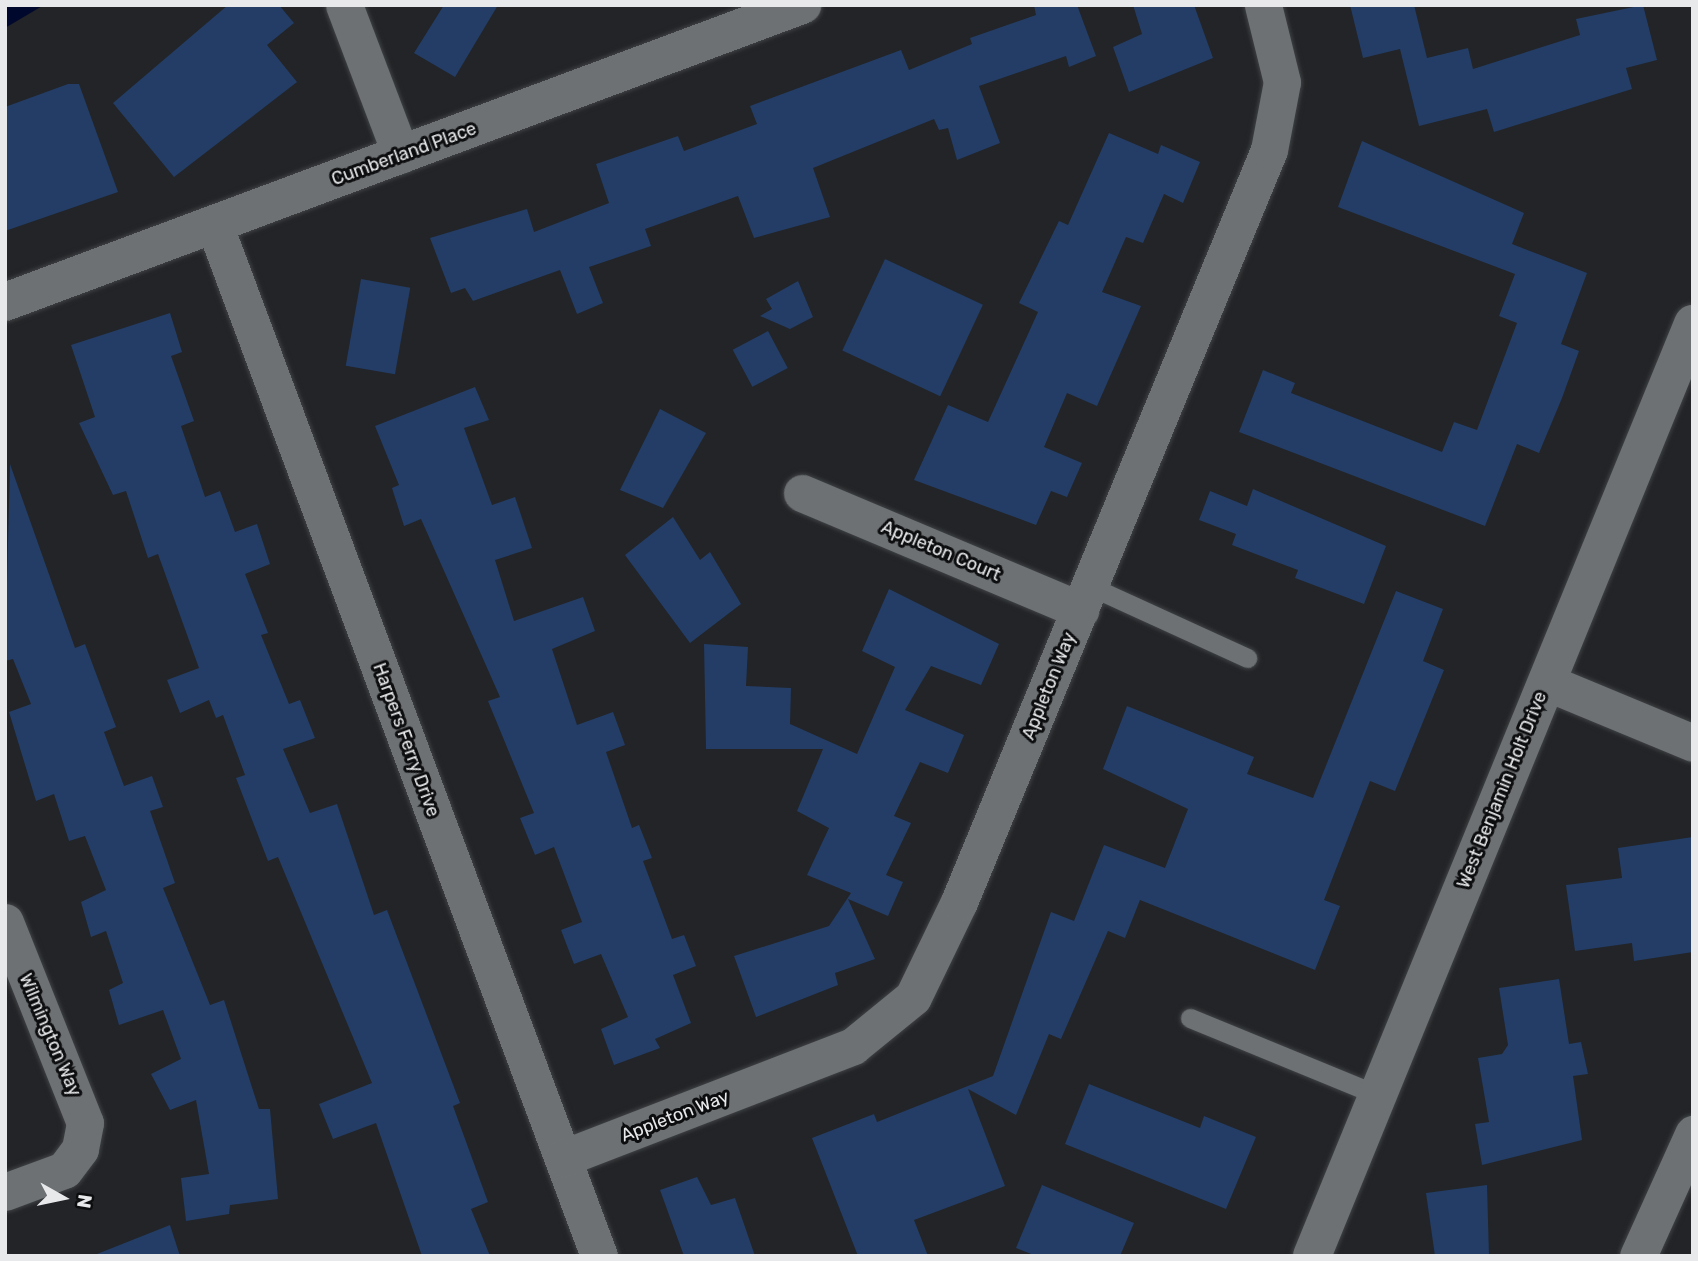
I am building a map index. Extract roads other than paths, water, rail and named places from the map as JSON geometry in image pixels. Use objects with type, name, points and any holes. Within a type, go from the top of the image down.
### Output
[{"type":"main road","name":"Cumberland Place","points":[[5,302],[802,5]]},
{"type":"main road","name":"West Benjamin Holt Drive","points":[[1312,1256],[1693,324]]},
{"type":"street","points":[[344,5],[401,155]]},
{"type":"street","name":"Appleton Way","points":[[563,1158],[842,1051],[905,1007],[959,902],[1269,150],[1282,82],[1263,5]]},
{"type":"street","name":"Harpers Ferry Drive","points":[[214,224],[598,1256]]},
{"type":"street","name":"Appleton Court","points":[[802,492],[1085,598]]},
{"type":"street","points":[[1546,682],[1693,743]]},
{"type":"street","name":"Wilmington Way","points":[[5,922],[85,1123],[80,1149],[51,1178],[5,1192]]},
{"type":"street","points":[[1638,1256],[1693,1134]]},
{"type":"lane","points":[[1085,598],[1247,658]]},
{"type":"lane","points":[[1190,1018],[1378,1095]]},
{"type":"water","points":[[5,5],[44,5],[5,28]]}]
